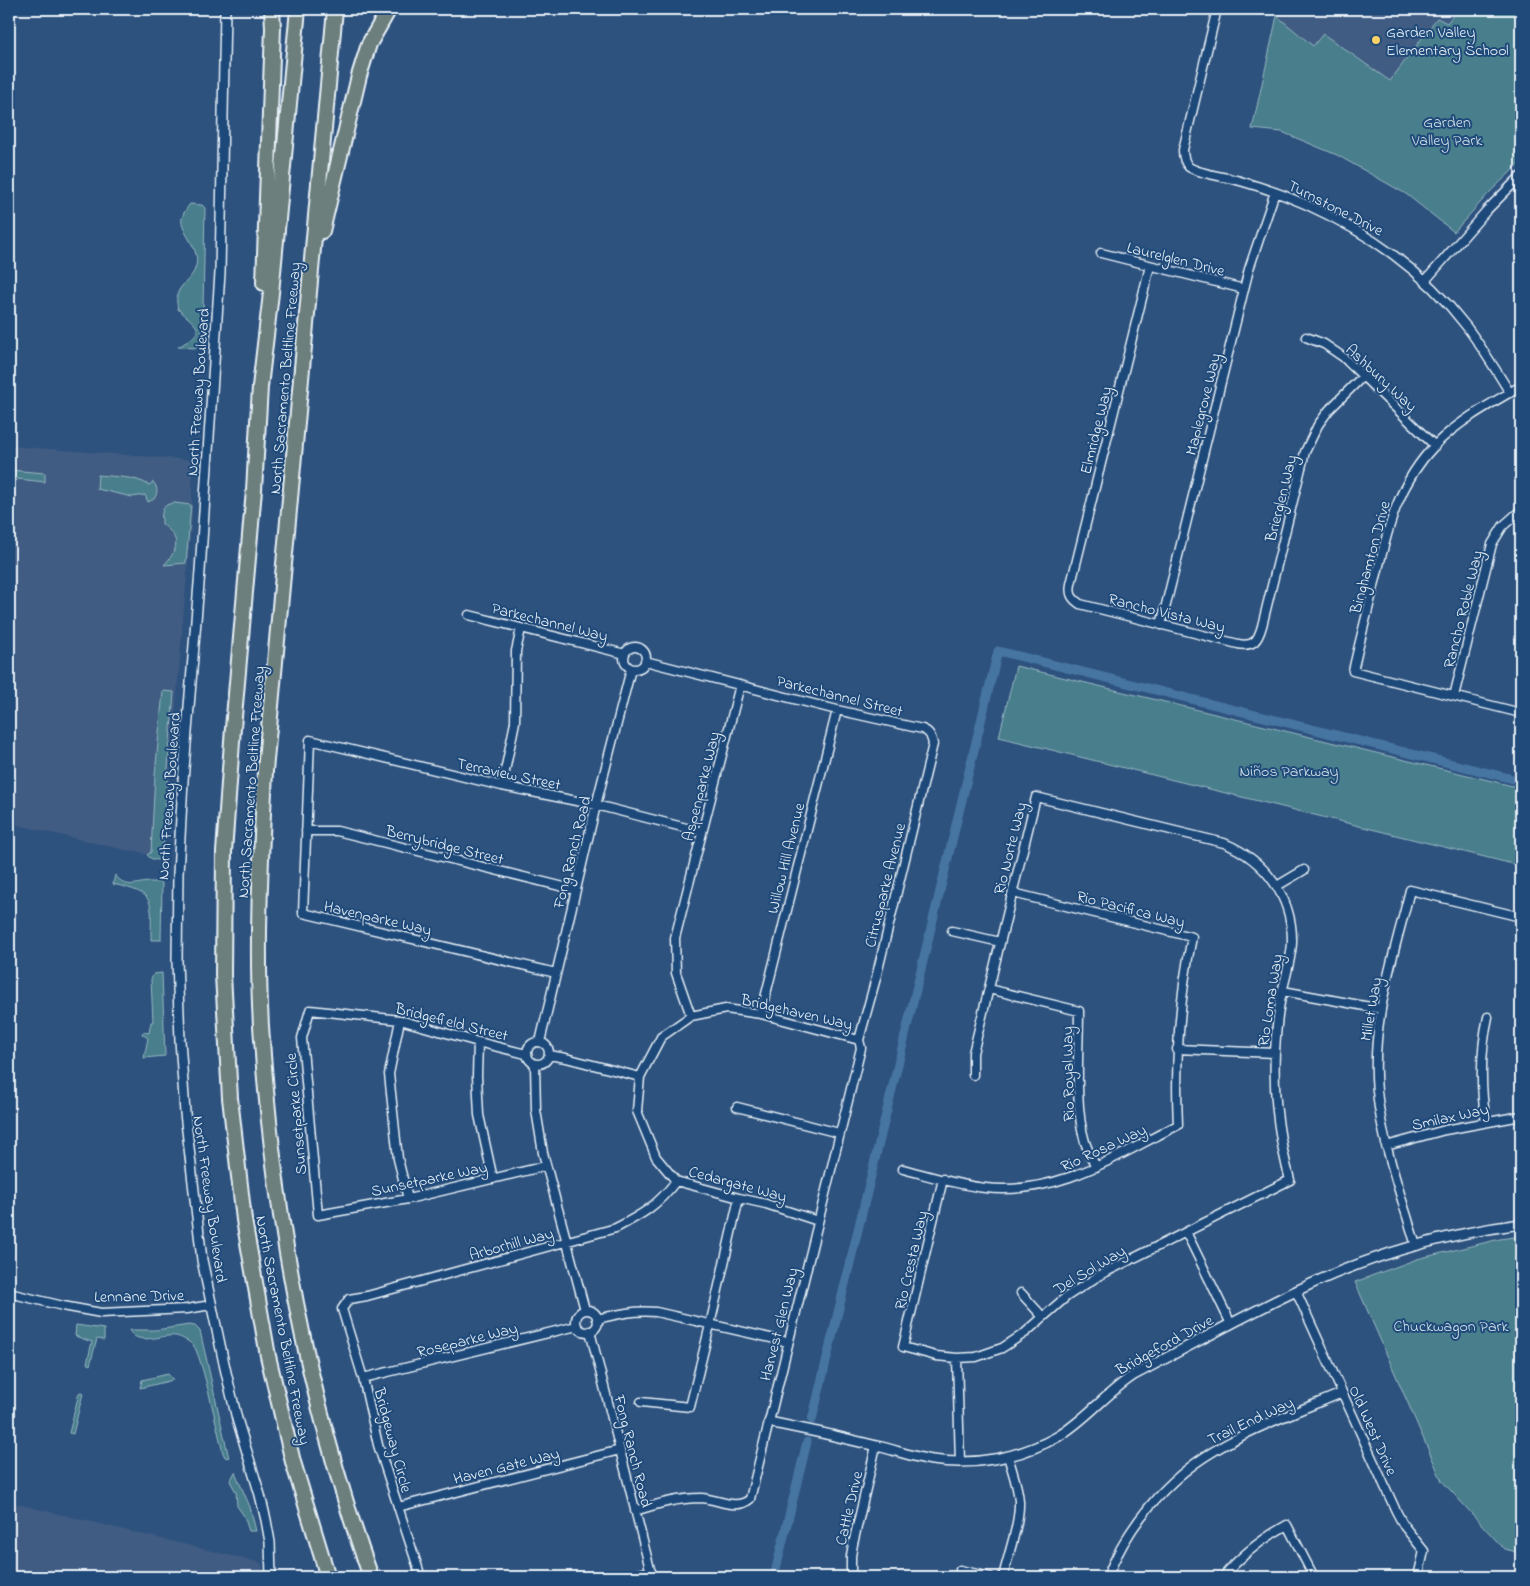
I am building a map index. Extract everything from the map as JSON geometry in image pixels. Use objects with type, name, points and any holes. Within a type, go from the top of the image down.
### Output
[{"type":"highway","points":[[260,387],[272,9]]},
{"type":"highway","name":"North Sacramento Beltline Freeway","points":[[298,9],[272,283],[260,387],[254,490],[234,719],[224,852],[223,975],[230,1098],[244,1220],[268,1356],[293,1462],[328,1577]]},
{"type":"highway","name":"North Sacramento Beltline Freeway","points":[[335,9],[265,772],[259,899],[261,1025],[272,1151],[290,1276],[316,1399],[351,1521],[371,1577]]},
{"type":"highway","points":[[310,280],[359,76],[369,44],[389,9]]},
{"type":"street","name":"North Freeway Boulevard","points":[[225,9],[220,273],[179,855],[177,929],[180,1040],[188,1150],[202,1260],[237,1419],[266,1520],[270,1542],[271,1577]]},
{"type":"street","name":"Turnstone Drive","points":[[1217,9],[1184,145],[1184,160],[1191,168],[1275,192],[1323,213],[1386,248],[1425,281],[1466,326],[1510,393]]},
{"type":"street","points":[[1425,281],[1487,210],[1521,176]]},
{"type":"street","name":"Maplegrove Way","points":[[1161,625],[1244,289],[1275,192]]},
{"type":"street","name":"Laurelglen Drive","points":[[1101,253],[1244,289]]},
{"type":"street","name":"Elmridge Way","points":[[1074,600],[1071,596],[1071,584],[1150,266]]},
{"type":"street","name":"Ashbury Way","points":[[1306,336],[1331,348],[1343,357],[1435,446]]},
{"type":"street","name":"Brierglen Way","points":[[1254,642],[1261,632],[1308,444],[1329,410],[1363,376]]},
{"type":"street","name":"Binghamton Drive","points":[[1454,696],[1353,671],[1392,515],[1409,479],[1420,462],[1456,427],[1521,386]]},
{"type":"street","name":"Rancho Roble Way","points":[[1454,696],[1492,544],[1503,526],[1521,510]]},
{"type":"street","name":"Rancho Vista Way","points":[[1074,600],[1086,606],[1243,645],[1254,642]]},
{"type":"street","name":"Parkechannel Way","points":[[469,615],[625,654]]},
{"type":"street","points":[[502,786],[515,722],[516,651],[521,629]]},
{"type":"street","points":[[630,649],[640,649],[645,654],[645,661],[638,669],[631,669],[624,661],[625,654],[630,649]]},
{"type":"street","points":[[645,661],[740,685]]},
{"type":"street","name":"Fong Ranch Road","points":[[540,1042],[596,805],[631,669]]},
{"type":"street","name":"Parkechannel Street","points":[[740,685],[837,710],[922,729],[931,736]]},
{"type":"street","name":"Aspenparke Way","points":[[691,1016],[676,973],[675,938],[740,685]]},
{"type":"street","points":[[1454,696],[1521,713]]},
{"type":"street","name":"Willow Hill Avenue","points":[[761,1014],[837,710]]},
{"type":"street","name":"Citrusparke Avenue","points":[[859,1040],[933,744],[931,736]]},
{"type":"street","name":"Terraview Street","points":[[310,740],[502,786],[596,805],[702,832]]},
{"type":"street","name":"Havenparke Way","points":[[310,740],[303,913],[556,973]]},
{"type":"street","name":"Rio Norte Way","points":[[973,1075],[973,1053],[1036,797],[1224,843],[1237,848],[1254,860],[1277,886]]},
{"type":"street","name":"Berrybridge Street","points":[[306,831],[337,831],[576,890]]},
{"type":"street","points":[[1277,886],[1304,870]]},
{"type":"street","name":"Rio Loma Way","points":[[1277,886],[1285,902],[1292,930],[1290,958],[1282,990],[1275,1053],[1276,1099],[1280,1134],[1290,1180]]},
{"type":"street","name":"Millet Way","points":[[1416,1246],[1381,1124],[1377,1090],[1376,1046],[1381,1009],[1410,890],[1521,917]]},
{"type":"street","name":"Rio Pacifica Way","points":[[1012,893],[1192,937],[1182,991],[1177,1050]]},
{"type":"street","points":[[952,931],[1000,942]]},
{"type":"street","name":"Rio Royal Way","points":[[989,989],[1079,1011],[1078,1087],[1081,1120],[1085,1141],[1096,1167]]},
{"type":"street","points":[[1282,990],[1381,1009]]},
{"type":"street","name":"Bridgehaven Way","points":[[640,1077],[661,1037],[691,1016],[726,1009],[761,1014],[859,1040]]},
{"type":"street","name":"Bridgefield Street","points":[[310,1010],[400,1020],[526,1054]]},
{"type":"street","name":"Sunsetparke Circle","points":[[310,1010],[302,1038],[318,1215]]},
{"type":"street","points":[[1486,1122],[1481,1078],[1482,1051],[1488,1017]]},
{"type":"street","points":[[400,1020],[389,1074],[398,1159],[408,1199]]},
{"type":"street","name":"Harvest Glen Way","points":[[635,1511],[670,1501],[687,1499],[704,1498],[738,1505],[750,1499],[860,1048],[859,1040]]},
{"type":"street","points":[[478,1042],[479,1115],[493,1179]]},
{"type":"street","points":[[540,1042],[547,1046],[548,1060],[543,1064],[535,1065],[526,1054],[529,1046],[540,1042]]},
{"type":"street","points":[[1177,1050],[1275,1053]]},
{"type":"street","name":"Rio Rosa Way","points":[[903,1169],[984,1188],[1021,1189],[1040,1187],[1076,1176],[1178,1126],[1177,1050]]},
{"type":"street","points":[[549,1055],[640,1077]]},
{"type":"street","points":[[535,1065],[536,1110],[546,1166],[585,1310]]},
{"type":"street","name":"Cedargate Way","points":[[640,1077],[637,1111],[656,1157],[676,1181],[766,1204],[818,1220]]},
{"type":"street","points":[[737,1107],[839,1133]]},
{"type":"street","name":"Smilax Way","points":[[1386,1146],[1437,1132],[1521,1116]]},
{"type":"street","name":"Sunsetparke Way","points":[[318,1215],[408,1199],[546,1166]]},
{"type":"street","name":"Rio Cresta Way","points":[[903,1348],[943,1179]]},
{"type":"street","name":"Del Sol Way","points":[[903,1348],[936,1356],[957,1358],[976,1357],[1002,1348],[1020,1337],[1042,1316],[1082,1285],[1290,1180]]},
{"type":"street","name":"Arborhill Way","points":[[342,1309],[349,1299],[367,1296],[616,1228],[644,1213],[665,1195],[676,1181]]},
{"type":"street","points":[[641,1402],[690,1407],[740,1198]]},
{"type":"street","name":"Bridgeford Drive","points":[[769,1422],[931,1460],[960,1462],[1008,1456],[1033,1448],[1058,1436],[1090,1413],[1111,1392],[1134,1375],[1296,1291],[1364,1263],[1416,1246],[1464,1234],[1521,1224]]},
{"type":"street","points":[[1186,1232],[1231,1324]]},
{"type":"street","name":"Old West Drive","points":[[1296,1291],[1396,1511],[1404,1526],[1424,1551],[1418,1577]]},
{"type":"street","name":"Lennane Drive","points":[[9,1293],[101,1313],[188,1309],[211,1305]]},
{"type":"street","points":[[1021,1293],[1042,1316]]},
{"type":"street","name":"Bridgeway Circle","points":[[342,1309],[363,1378],[378,1445],[421,1577]]},
{"type":"street","points":[[585,1310],[593,1312],[598,1319],[596,1326],[590,1331],[583,1331],[577,1326],[577,1317],[585,1310]]},
{"type":"street","points":[[598,1319],[623,1312],[656,1312],[788,1342]]},
{"type":"street","name":"Roseparke Way","points":[[363,1378],[577,1326]]},
{"type":"street","name":"Fong Ranch Road","points":[[590,1331],[651,1574]]},
{"type":"street","points":[[957,1358],[960,1462]]},
{"type":"street","name":"Trail End Way","points":[[1107,1577],[1119,1550],[1145,1512],[1191,1467],[1214,1451],[1238,1438],[1342,1393]]},
{"type":"street","name":"Cattle Drive","points":[[851,1577],[853,1544],[876,1446]]},
{"type":"street","name":"Haven Gate Way","points":[[398,1507],[620,1450]]},
{"type":"street","points":[[1003,1577],[1018,1515],[1019,1503],[1018,1491],[1008,1456]]},
{"type":"street","points":[[1223,1577],[1258,1543],[1287,1525],[1314,1577]]},
{"type":"street","points":[[960,1570],[990,1577]]},
{"type":"street","points":[[627,1577],[651,1574]]},
{"type":"shaded area","name":"Garden Valley Elementary School","points":[[1279,9],[1458,9],[1447,23],[1436,19],[1391,81],[1323,35],[1313,46],[1277,16]]},
{"type":"shaded area","points":[[9,446],[192,460],[192,512],[163,861],[137,851],[125,850],[9,823]]},
{"type":"shaded area","points":[[9,1502],[261,1563],[265,1577],[9,1577]]},
{"type":"green space","name":"Garden Valley Park","points":[[1458,9],[1521,9],[1521,162],[1489,193],[1454,232],[1406,194],[1337,155],[1282,132],[1252,129],[1277,16],[1313,46],[1323,34],[1390,81],[1437,18],[1447,23]]},
{"type":"green space","points":[[190,204],[202,205],[205,208],[201,347],[196,348],[178,347],[197,333],[195,325],[178,309],[177,301],[179,290],[192,274],[197,261],[194,248],[182,224],[183,214]]},
{"type":"green space","points":[[9,470],[45,473],[45,482],[9,478]]},
{"type":"green space","points":[[98,475],[131,478],[149,485],[153,482],[157,488],[156,495],[154,499],[148,502],[145,495],[132,497],[97,489]]},
{"type":"green space","points":[[168,504],[191,505],[186,563],[164,565],[173,554],[176,544],[172,534],[162,524],[162,512]]},
{"type":"green space","name":"Niños Parkway","points":[[1016,666],[1521,788],[1521,866],[999,737]]},
{"type":"green space","points":[[163,691],[174,692],[162,860],[156,860],[147,855],[151,852],[155,775]]},
{"type":"green space","points":[[115,875],[127,884],[162,883],[161,940],[151,940],[151,907],[148,900],[138,891],[113,884]]},
{"type":"green space","points":[[162,973],[165,1056],[144,1058],[148,1038],[142,1034],[143,1032],[149,1033],[151,1022],[153,1022],[151,979],[154,974]]},
{"type":"green space","name":"Chuckwagon Park","points":[[1521,1236],[1521,1553],[1504,1549],[1442,1481],[1355,1282],[1417,1259],[1500,1239]]},
{"type":"green space","points":[[76,1325],[104,1329],[104,1340],[97,1339],[90,1365],[87,1363],[92,1342],[75,1336]]},
{"type":"green space","points":[[189,1325],[195,1326],[200,1331],[229,1458],[225,1457],[223,1453],[205,1378],[193,1345],[176,1336],[150,1339],[138,1338],[129,1330],[156,1330]]},
{"type":"green space","points":[[168,1374],[173,1380],[140,1388],[142,1380]]},
{"type":"green space","points":[[79,1393],[83,1393],[73,1434],[69,1433]]},
{"type":"green space","points":[[235,1472],[250,1507],[256,1531],[249,1531],[244,1516],[237,1506],[236,1492],[230,1481]]},
{"type":"waterway","points":[[812,1420],[998,651],[1521,781]]},
{"type":"waterway","points":[[774,1577],[807,1442]]},
{"type":"place","name":"Garden Valley Elementary School","points":[[1376,40]]}]
